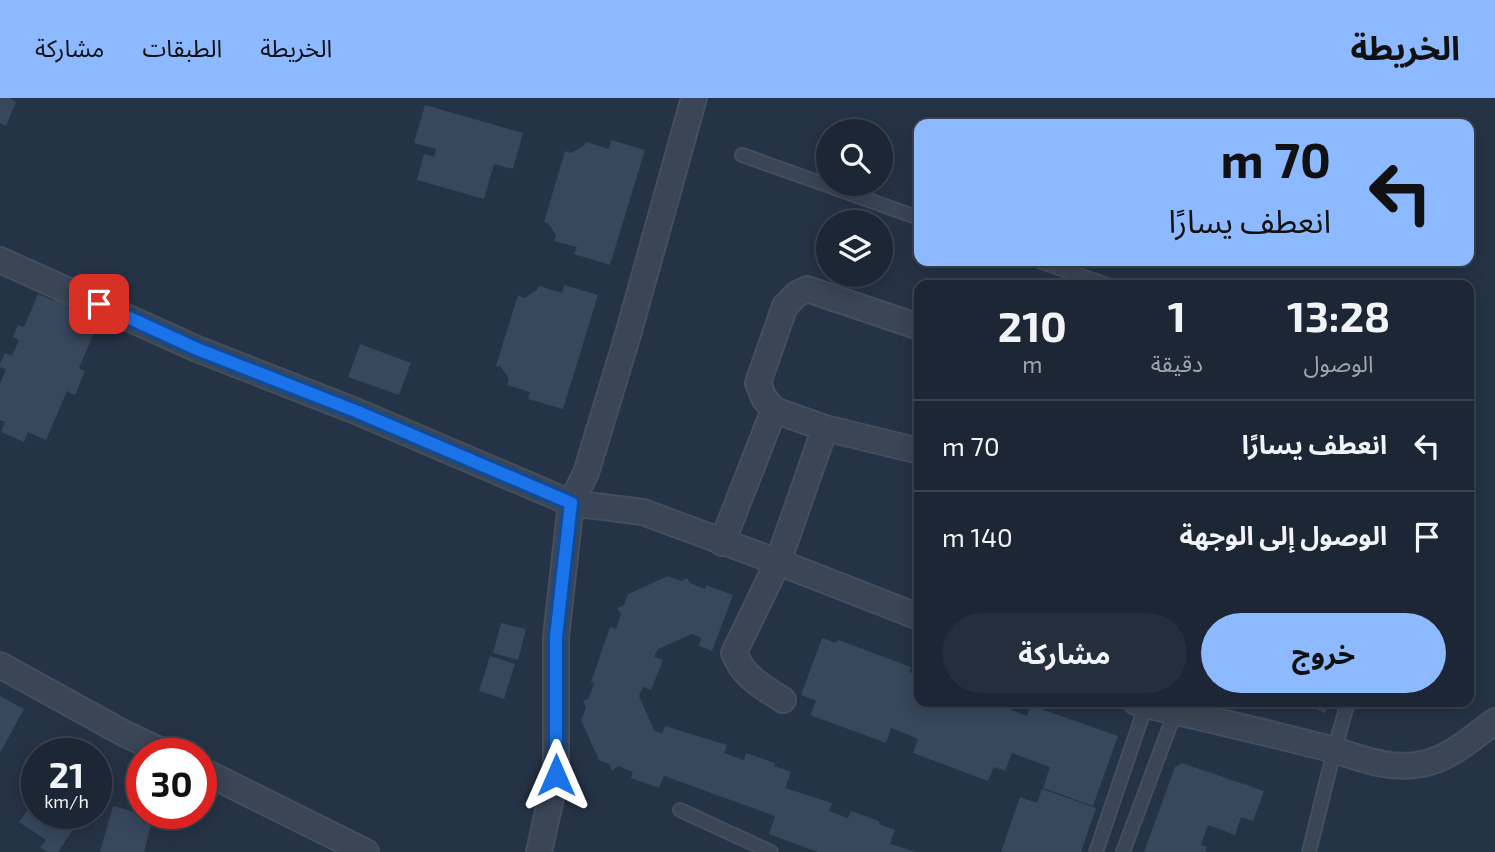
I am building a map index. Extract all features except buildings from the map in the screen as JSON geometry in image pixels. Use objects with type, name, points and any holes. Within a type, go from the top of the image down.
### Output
[{"type":"street","points":[[539,852],[556,775],[556,637],[571,503],[586,472],[627,338],[694,98]]},
{"type":"street","points":[[0,260],[197,349],[358,412],[571,503],[643,512],[914,615]]},
{"type":"street","points":[[914,325],[807,289],[797,294],[785,306],[758,383],[764,398],[774,410],[825,428],[914,450]]},
{"type":"street","points":[[722,543],[774,410]]},
{"type":"street","points":[[783,700],[749,677],[734,653],[778,562],[825,428]]},
{"type":"street","points":[[0,665],[134,738]]},
{"type":"street","points":[[1177,707],[1371,763],[1401,765],[1422,764],[1444,757],[1495,720]]},
{"type":"street","points":[[217,778],[366,852]]},
{"type":"lane","points":[[742,155],[914,216]]},
{"type":"lane","points":[[1053,266],[1093,280]]},
{"type":"lane","points":[[1096,852],[1140,707]]},
{"type":"lane","points":[[1123,852],[1177,707]]},
{"type":"lane","points":[[1309,852],[1347,707]]},
{"type":"lane","points":[[680,810],[771,852]]},
{"type":"route","points":[[99,304],[197,349],[358,412],[571,503],[556,637],[556,775]]}]
